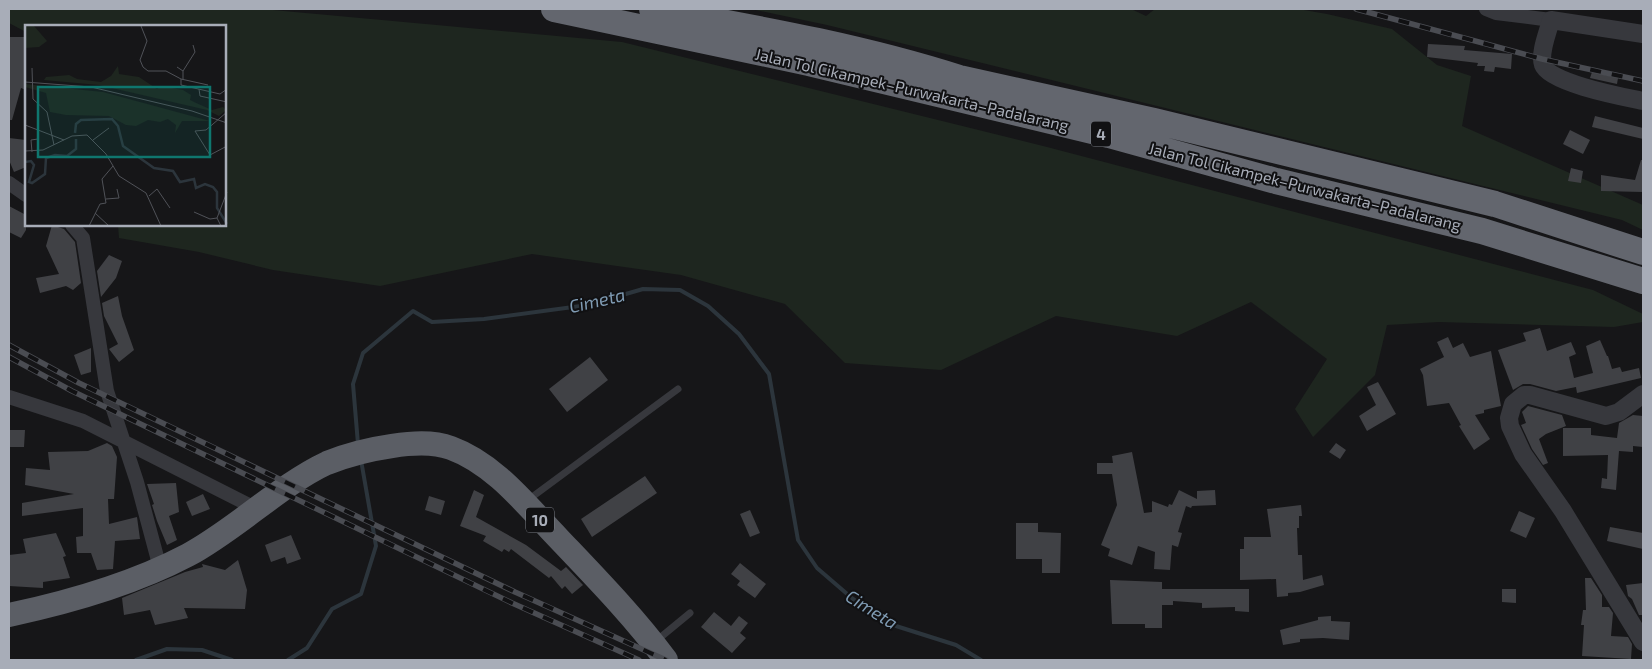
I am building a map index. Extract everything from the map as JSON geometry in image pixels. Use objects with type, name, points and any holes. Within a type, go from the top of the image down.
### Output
[{"type":"highway","name":"Jalan Tol Cikampek–Purwakarta–Padalarang","points":[[554,9],[809,63],[1109,135],[1276,181],[1482,231],[1643,281]]},
{"type":"highway","name":"Jalan Tol Cikampek–Purwakarta–Padalarang","points":[[652,9],[848,47],[914,63],[959,78],[1281,152],[1495,204],[1643,252]]},
{"type":"highway","name":"10","points":[[9,615],[51,606],[108,589],[160,568],[190,554],[327,463],[379,448],[413,443],[450,447],[466,454],[493,472],[612,596],[660,652]]},
{"type":"street","points":[[1486,9],[1496,13],[1643,34]]},
{"type":"street","points":[[1551,20],[1542,59],[1543,66],[1548,73],[1576,84],[1643,101]]},
{"type":"street","points":[[9,183],[25,194]]},
{"type":"street","points":[[73,226],[83,238],[104,372],[122,441],[137,482],[160,568]]},
{"type":"street","points":[[1643,394],[1619,412],[1606,416],[1524,395],[1513,404],[1509,418],[1510,426],[1523,454],[1573,527],[1643,642]]},
{"type":"street","points":[[9,397],[83,421],[257,509]]},
{"type":"lane","points":[[524,503],[678,389]]},
{"type":"lane","points":[[660,652],[690,613]]},
{"type":"shaded area","points":[[9,9],[262,9],[622,42],[1047,147],[1593,290],[1643,314],[1643,322],[1614,327],[1439,322],[1387,325],[1375,375],[1313,437],[1295,409],[1327,359],[1251,302],[1177,336],[1056,316],[941,370],[845,363],[785,304],[681,275],[532,254],[380,286],[273,270],[199,252],[119,238],[118,226],[226,226],[226,25],[25,25],[25,31],[9,23]]},
{"type":"shaded area","points":[[751,9],[1131,9],[1146,16],[1155,9],[1298,9],[1392,29],[1437,65],[1471,76],[1462,126],[1643,205],[1643,230],[1622,220],[827,25]]},
{"type":"building","points":[[9,37],[25,37],[25,90],[21,88],[12,120],[9,120]]},
{"type":"building","points":[[1428,44],[1465,46],[1464,50],[1512,54],[1511,69],[1495,67],[1494,72],[1484,71],[1485,66],[1477,66],[1478,63],[1427,57]]},
{"type":"building","points":[[1592,72],[1618,78],[1617,84],[1590,78]]},
{"type":"building","points":[[1595,116],[1643,128],[1643,139],[1592,127]]},
{"type":"building","points":[[1570,130],[1590,140],[1583,154],[1563,144]]},
{"type":"building","points":[[9,138],[25,140],[25,167],[14,172],[9,160]]},
{"type":"building","points":[[1641,160],[1643,160],[1643,192],[1601,191],[1601,175],[1635,180]]},
{"type":"building","points":[[1571,168],[1583,171],[1581,183],[1568,181]]},
{"type":"building","points":[[9,206],[25,214],[26,230],[21,238],[9,232]]},
{"type":"building","points":[[52,226],[64,229],[75,242],[81,283],[73,290],[66,286],[40,293],[36,278],[59,274],[46,246]]},
{"type":"building","points":[[109,255],[122,261],[116,278],[101,297],[97,271]]},
{"type":"building","points":[[118,296],[122,316],[134,350],[119,362],[109,349],[118,344],[104,316],[102,303]]},
{"type":"building","points":[[1540,328],[1547,351],[1571,342],[1576,354],[1569,357],[1574,378],[1593,373],[1586,346],[1600,340],[1612,369],[1620,367],[1622,372],[1639,368],[1641,378],[1577,393],[1576,387],[1556,391],[1530,384],[1523,384],[1513,390],[1498,350],[1526,341],[1523,333]]},
{"type":"building","points":[[1448,337],[1453,348],[1463,343],[1470,357],[1491,351],[1501,406],[1484,410],[1484,413],[1475,415],[1490,439],[1474,450],[1459,426],[1461,425],[1449,403],[1427,406],[1423,375],[1420,369],[1444,357],[1437,342]]},
{"type":"building","points":[[91,348],[91,372],[81,375],[74,355]]},
{"type":"building","points":[[590,357],[608,380],[567,412],[549,389]]},
{"type":"building","points":[[1378,382],[1396,414],[1367,431],[1359,416],[1376,405],[1367,387]]},
{"type":"building","points":[[1528,406],[1562,415],[1566,426],[1539,439],[1548,463],[1543,465],[1532,449],[1521,425],[1526,423],[1522,412]]},
{"type":"building","points":[[1633,415],[1643,416],[1643,447],[1633,446],[1633,452],[1619,451],[1616,490],[1601,488],[1602,478],[1607,479],[1608,455],[1563,456],[1563,428],[1591,428],[1591,435],[1617,438],[1619,423]]},
{"type":"building","points":[[10,430],[25,430],[24,447],[10,447]]},
{"type":"building","points":[[107,443],[112,446],[117,457],[114,499],[108,499],[109,524],[137,517],[140,539],[115,541],[113,569],[97,570],[91,553],[77,553],[76,537],[83,536],[83,508],[22,516],[22,503],[74,494],[25,485],[26,468],[50,470],[48,452],[88,451]]},
{"type":"building","points":[[1336,443],[1346,450],[1340,459],[1329,452]]},
{"type":"building","points":[[1132,452],[1144,513],[1152,512],[1152,501],[1168,507],[1169,504],[1172,505],[1179,490],[1197,499],[1197,491],[1215,490],[1216,505],[1192,506],[1191,508],[1186,506],[1178,532],[1182,533],[1178,547],[1172,545],[1170,570],[1154,569],[1155,552],[1138,546],[1132,565],[1108,556],[1110,549],[1101,545],[1117,505],[1112,474],[1097,474],[1097,463],[1113,463],[1112,456]]},
{"type":"building","points":[[645,476],[657,493],[592,537],[581,519]]},
{"type":"building","points":[[176,483],[179,512],[169,516],[177,540],[167,545],[157,521],[152,505],[154,504],[147,484]]},
{"type":"building","points":[[474,490],[484,495],[476,517],[526,545],[561,571],[566,567],[583,585],[572,594],[565,586],[562,589],[551,576],[549,578],[511,549],[509,552],[504,549],[502,552],[483,541],[486,536],[460,526]]},
{"type":"building","points":[[203,494],[210,509],[192,516],[186,502]]},
{"type":"building","points":[[429,496],[445,501],[441,515],[425,510]]},
{"type":"building","points":[[1301,505],[1302,516],[1299,516],[1299,528],[1297,528],[1298,555],[1302,555],[1303,580],[1322,575],[1324,585],[1300,592],[1288,593],[1288,596],[1277,597],[1276,579],[1240,580],[1240,549],[1244,549],[1244,537],[1271,537],[1267,509]]},
{"type":"building","points":[[750,510],[760,533],[750,537],[740,514]]},
{"type":"building","points":[[1519,511],[1535,518],[1526,538],[1510,531]]},
{"type":"building","points":[[1016,523],[1038,523],[1038,532],[1061,533],[1060,573],[1042,573],[1042,559],[1016,559]]},
{"type":"building","points":[[1610,527],[1643,533],[1643,549],[1607,541]]},
{"type":"building","points":[[56,533],[66,556],[63,557],[70,578],[43,582],[43,588],[9,586],[9,555],[26,553],[23,539]]},
{"type":"building","points":[[291,535],[301,559],[287,564],[285,557],[271,562],[265,545]]},
{"type":"building","points":[[238,560],[247,590],[245,609],[184,608],[188,618],[155,625],[150,610],[124,615],[122,598],[185,572],[203,567],[202,564],[225,570]]},
{"type":"building","points":[[740,563],[766,584],[755,598],[737,585],[740,581],[731,574]]},
{"type":"building","points":[[1585,578],[1591,578],[1602,595],[1602,607],[1609,607],[1613,613],[1611,636],[1628,637],[1632,644],[1631,659],[1582,656],[1584,625],[1581,625],[1583,610],[1586,610]]},
{"type":"building","points":[[1110,580],[1162,582],[1162,589],[1249,589],[1249,612],[1235,611],[1235,607],[1202,608],[1202,603],[1173,601],[1173,605],[1162,605],[1162,628],[1145,628],[1145,624],[1112,624]]},
{"type":"building","points":[[1643,583],[1643,615],[1639,615],[1632,599],[1628,596],[1626,585]]},
{"type":"building","points":[[1502,589],[1516,589],[1516,603],[1502,602]]},
{"type":"building","points":[[714,612],[731,626],[739,616],[748,623],[740,633],[746,638],[732,653],[701,627]]},
{"type":"building","points":[[1331,616],[1331,621],[1350,622],[1349,640],[1300,639],[1300,642],[1283,645],[1280,630],[1318,620],[1318,617]]},
{"type":"waterway","name":"Cimeta","points":[[358,444],[353,384],[363,353],[413,311],[432,322],[484,319],[588,305],[643,289],[680,290],[708,306],[739,334],[769,374],[798,540],[817,568],[853,599],[896,626],[956,645],[981,660]]},
{"type":"waterway","name":"Cimeta","points":[[288,660],[307,648],[332,609],[361,594],[376,546],[361,460]]},
{"type":"waterway","name":"Cimeta","points":[[136,660],[167,649],[202,650],[232,660]]},
{"type":"railway","points":[[1356,9],[1542,59],[1643,81]]},
{"type":"railway","points":[[9,345],[79,383],[515,592],[666,660]]},
{"type":"railway","points":[[9,357],[72,391],[512,603],[639,660]]}]
